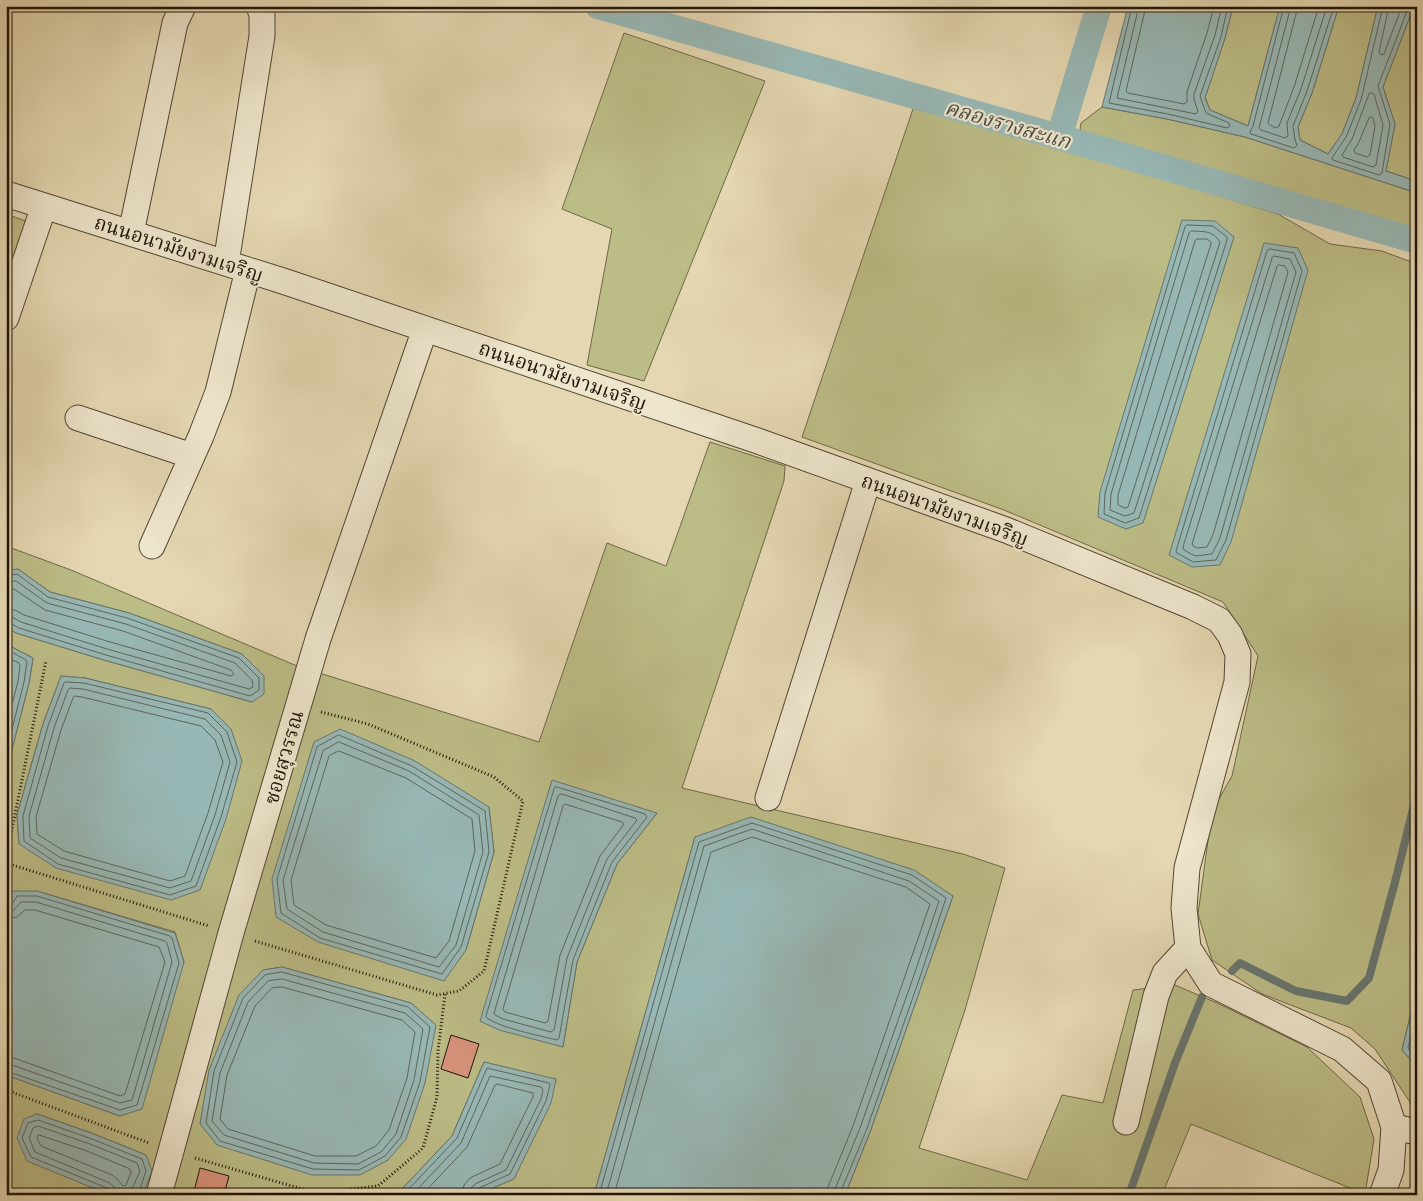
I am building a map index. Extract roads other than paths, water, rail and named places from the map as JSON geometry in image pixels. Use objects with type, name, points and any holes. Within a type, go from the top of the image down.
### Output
[{"type":"street","points":[[131,233],[175,23],[183,6]]},
{"type":"street","points":[[152,546],[218,392],[237,267],[262,36],[262,15],[259,6]]},
{"type":"street","name":"ถนนอนามัยงามเจริญ","points":[[6,194],[425,328],[758,441],[1006,530],[1193,607],[1218,620],[1230,635],[1238,654],[1237,682],[1187,868],[1184,908],[1188,948],[1211,984],[1342,1049],[1379,1081],[1405,1130],[1382,1195]]},
{"type":"street","points":[[6,318],[44,206]]},
{"type":"street","name":"ซอยสุวรรณ","points":[[160,1191],[232,933],[320,631],[425,328]]},
{"type":"street","points":[[78,418],[192,456]]},
{"type":"street","points":[[768,798],[868,481]]},
{"type":"street","points":[[1126,1122],[1156,996],[1165,973],[1188,948]]},
{"type":"water","points":[[1128,6],[1233,6],[1225,38],[1205,98],[1210,110],[1248,126],[1280,6],[1339,6],[1312,93],[1298,127],[1300,140],[1328,154],[1342,134],[1356,98],[1378,6],[1414,6],[1383,87],[1395,124],[1386,171],[1417,180],[1417,193],[1245,137],[1167,119],[1102,107]]},
{"type":"water","points":[[1182,220],[1215,221],[1234,237],[1143,523],[1126,529],[1098,517],[1100,492]]},
{"type":"water","points":[[1264,243],[1298,248],[1308,270],[1231,542],[1220,565],[1192,567],[1169,555]]},
{"type":"water","points":[[18,569],[50,592],[129,613],[242,654],[264,676],[264,694],[252,702],[16,633],[6,627],[6,571]]},
{"type":"water","points":[[6,644],[33,658],[29,683],[6,773]]},
{"type":"water","points":[[61,676],[85,678],[211,709],[231,729],[242,761],[226,819],[200,890],[171,900],[56,868],[19,844],[17,815],[43,724]]},
{"type":"water","points":[[340,729],[415,761],[489,807],[494,852],[466,950],[444,981],[318,942],[276,917],[272,879],[314,742]]},
{"type":"water","points":[[552,780],[657,813],[617,864],[577,962],[563,1047],[499,1030],[480,1021]]},
{"type":"water","points":[[751,817],[914,870],[953,896],[870,1132],[845,1195],[594,1195],[695,837]]},
{"type":"water","points":[[13,891],[37,891],[175,933],[184,962],[142,1109],[120,1116],[6,1075],[6,905]]},
{"type":"water","points":[[282,967],[411,1003],[436,1025],[425,1083],[406,1139],[388,1160],[360,1175],[312,1175],[217,1145],[200,1124],[209,1070],[239,995],[263,970]]},
{"type":"water","points":[[1417,988],[1417,1067],[1402,1050]]},
{"type":"water","points":[[484,1062],[556,1079],[551,1103],[514,1179],[476,1195],[383,1195],[401,1190],[452,1136]]},
{"type":"water","points":[[37,1114],[146,1155],[152,1171],[143,1194],[110,1195],[27,1161],[17,1138],[24,1119]]},
{"type":"waterway","name":"คลองรางสะแก","points":[[598,6],[1417,241]]},
{"type":"waterway","points":[[1059,137],[1099,6]]},
{"type":"waterway","points":[[1232,971],[1240,963],[1296,991],[1347,1001],[1369,978],[1417,793]]},
{"type":"waterway","points":[[1129,1195],[1175,1063],[1202,997]]}]
